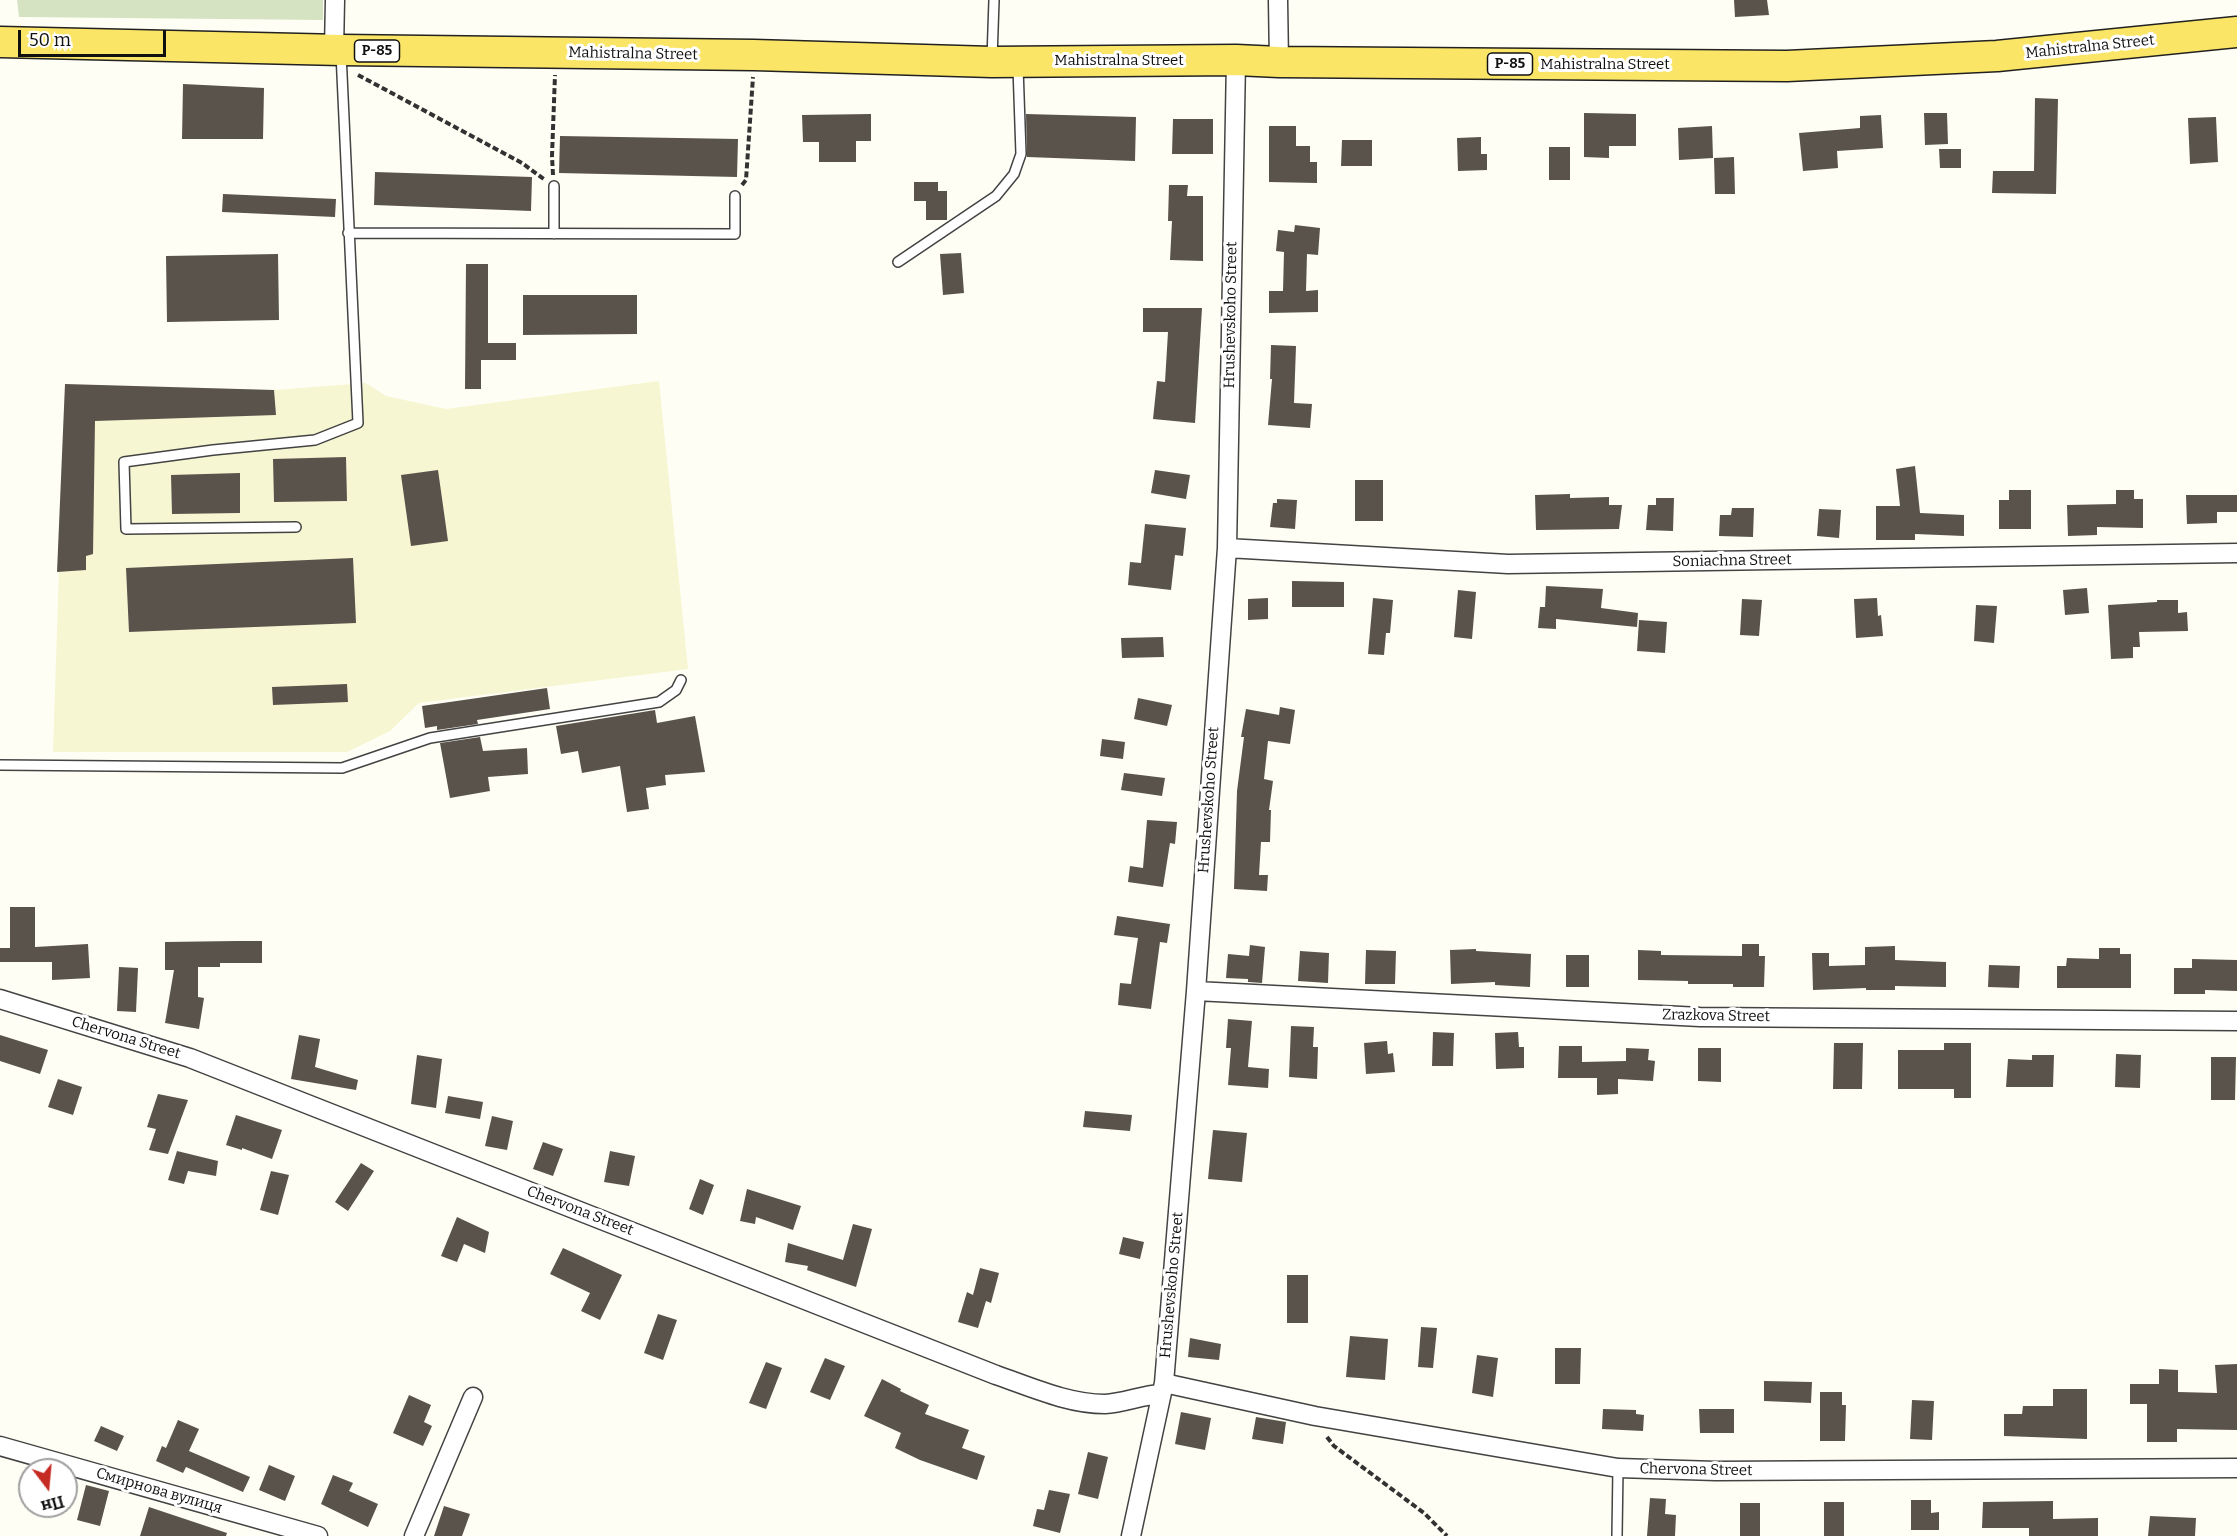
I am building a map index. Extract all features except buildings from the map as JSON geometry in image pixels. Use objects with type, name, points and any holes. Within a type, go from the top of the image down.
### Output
[{"type":"main road","name":"Mahistralna Street","points":[[0,42],[343,58],[556,53],[1005,62],[1236,60],[1787,66],[1997,56],[2237,32]]},
{"type":"street","points":[[335,0],[343,58]]},
{"type":"street","points":[[1278,0],[1279,62]]},
{"type":"street","name":"Hrushevskoho Street","points":[[1131,1536],[1162,1388],[1196,992],[1227,548],[1236,60]]},
{"type":"street","name":"Soniachna Street","points":[[1227,548],[1508,564],[2237,553]]},
{"type":"street","name":"Zrazkova Street","points":[[1196,992],[1700,1017],[2237,1021]]},
{"type":"street","name":"Chervona Street","points":[[0,999],[190,1058],[996,1375],[1071,1400],[1107,1404],[1128,1401],[1162,1388],[1618,1468],[1716,1471],[2237,1468]]},
{"type":"street","points":[[414,1536],[473,1397]]},
{"type":"street","name":"Смирнова вулиця","points":[[0,1446],[318,1536]]},
{"type":"lane","points":[[898,262],[996,196],[1014,174],[1021,154],[993,0]]},
{"type":"lane","points":[[296,527],[126,529],[124,462],[315,440],[358,423],[348,233],[343,58]]},
{"type":"lane","points":[[554,186],[554,234]]},
{"type":"lane","points":[[348,233],[735,234],[735,195]]},
{"type":"lane","points":[[0,765],[342,768],[430,738],[659,702],[676,690],[681,680]]},
{"type":"lane","points":[[1617,1536],[1618,1468]]},
{"type":"path","points":[[554,186],[552,156],[556,53]]},
{"type":"path","points":[[735,195],[746,180],[768,56]]},
{"type":"path","points":[[343,58],[522,163],[554,186]]},
{"type":"path","points":[[1315,1416],[1319,1426],[1334,1446],[1425,1513],[1447,1536]]},
{"type":"green space","points":[[17,0],[323,0],[323,20],[19,17]]},
{"type":"green space","points":[[659,381],[688,669],[419,703],[390,731],[347,752],[53,752],[65,385],[274,390],[366,383],[386,396],[446,409]]}]
